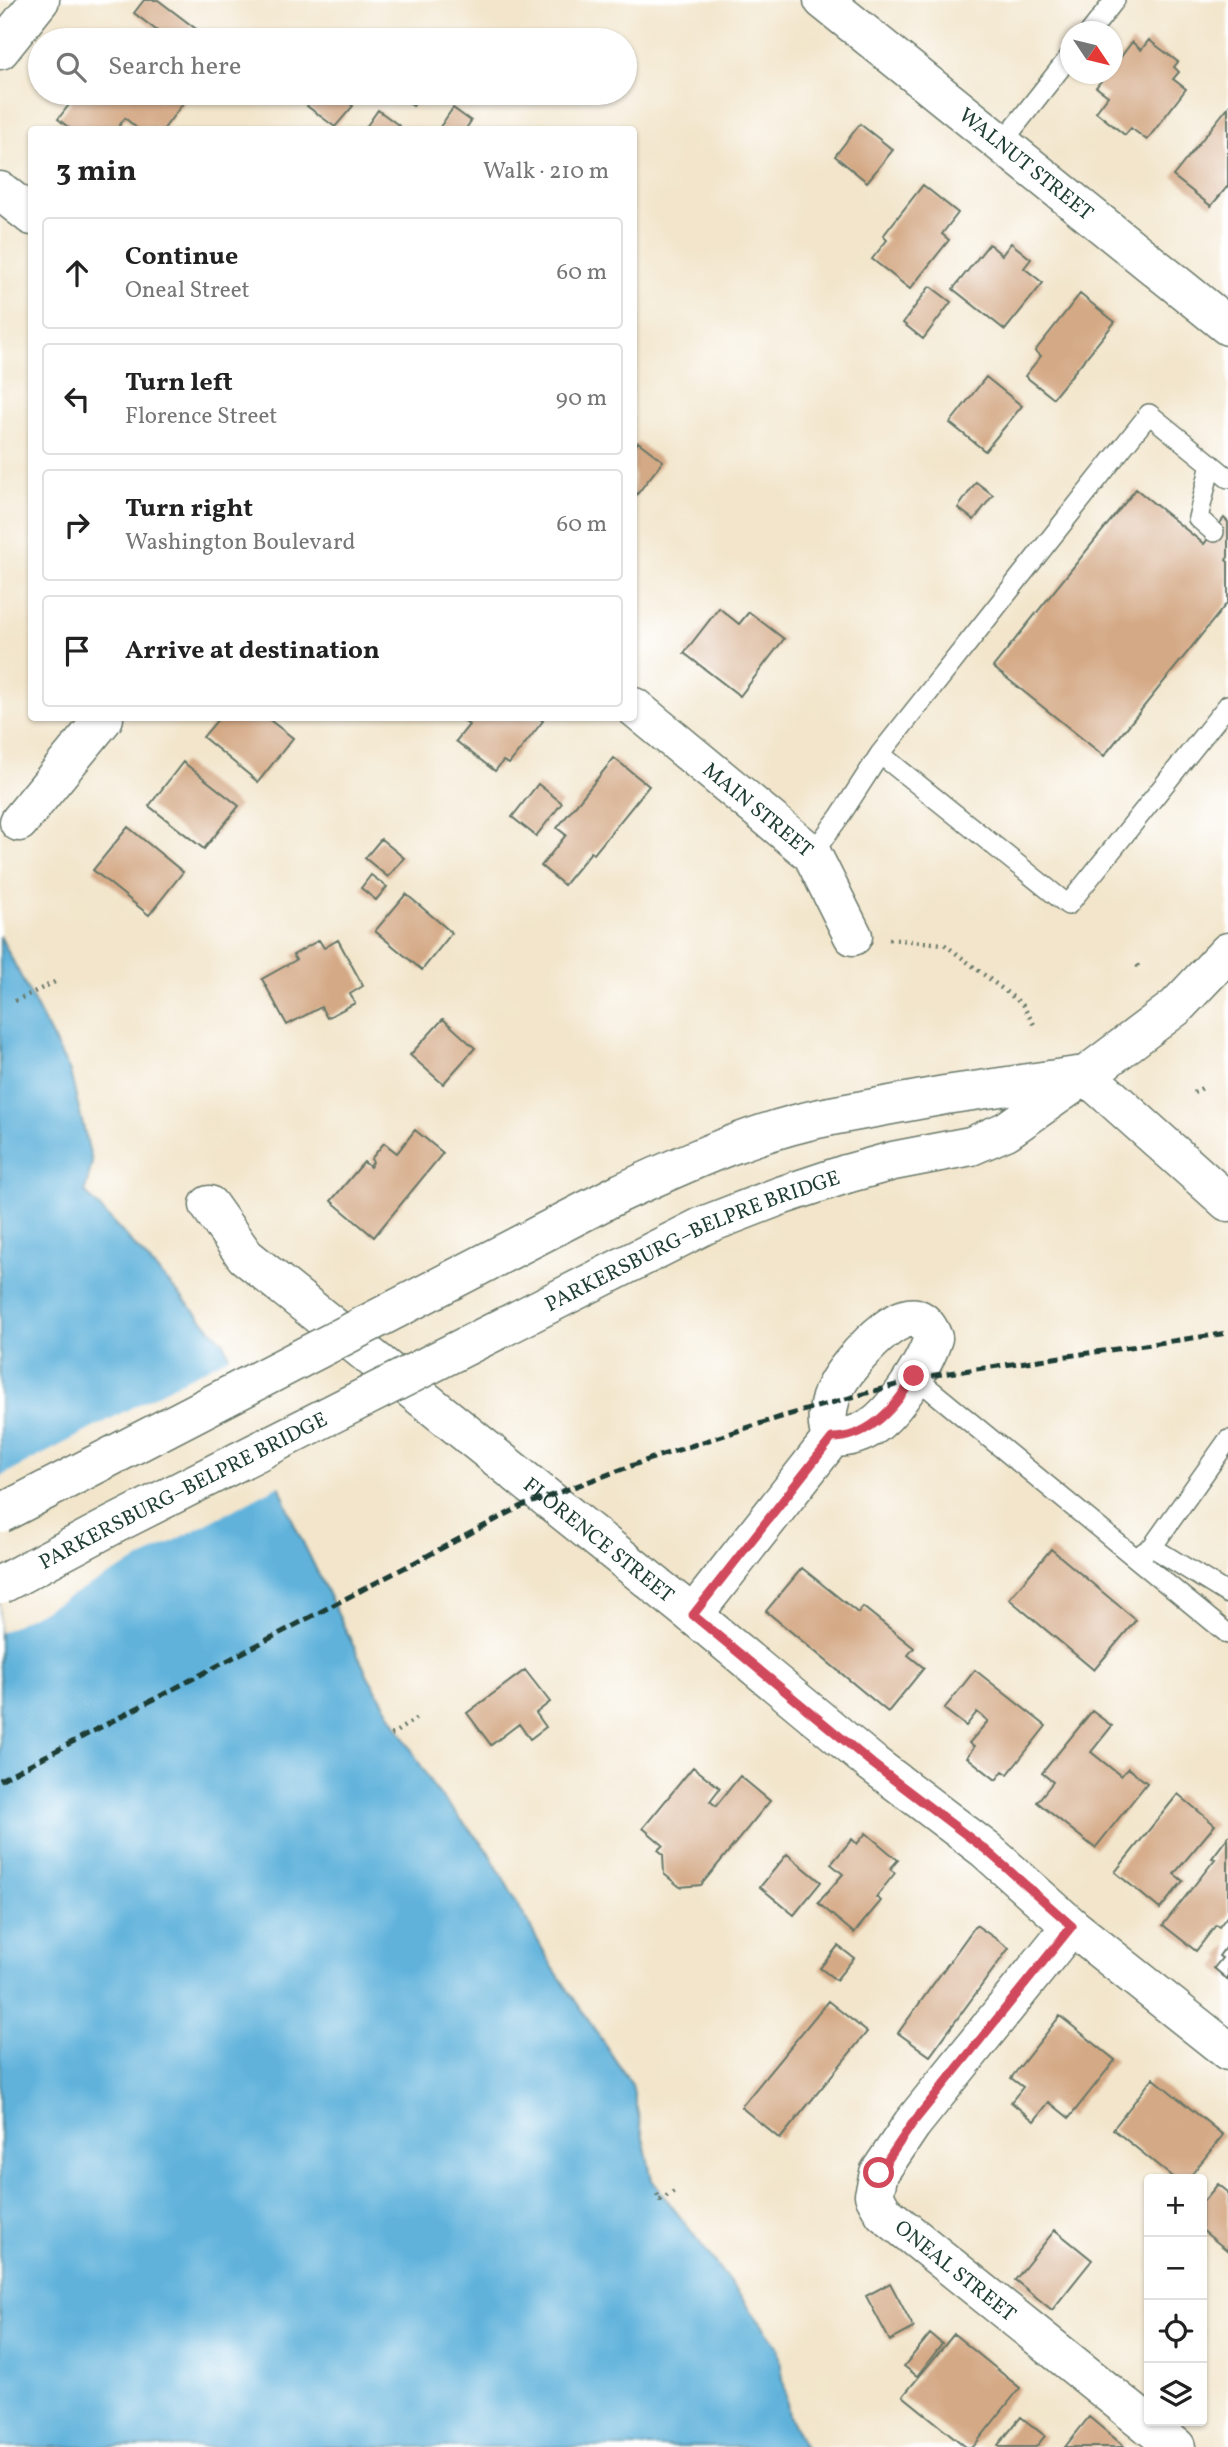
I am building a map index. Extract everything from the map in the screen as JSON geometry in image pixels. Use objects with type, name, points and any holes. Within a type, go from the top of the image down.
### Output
[{"type":"street","points":[[0,50],[40,0]]},
{"type":"street","name":"WALNUT STREET","points":[[823,0],[1228,326]]},
{"type":"street","points":[[0,191],[28,213]]},
{"type":"street","name":"MAIN STREET","points":[[637,709],[812,855],[853,936]]},
{"type":"street","points":[[19,822],[102,721]]},
{"type":"street","name":"PARKERSBURG–BELPRE BRIDGE","points":[[0,1585],[705,1225],[779,1196],[846,1174],[893,1161],[971,1146],[1013,1126],[1176,1007],[1228,951]]},
{"type":"street","points":[[0,1514],[620,1193],[725,1148],[804,1121],[918,1100],[1086,1075],[1228,1202]]},
{"type":"street","name":"FLORENCE STREET","points":[[209,1205],[245,1255],[693,1615],[873,1764],[986,1850],[1072,1926],[1228,2051]]},
{"type":"street","points":[[693,1615],[832,1438],[857,1434],[874,1425],[914,1376],[933,1338],[928,1327],[918,1318],[908,1318],[895,1324],[868,1345],[836,1385],[828,1415],[828,1429],[832,1438]]},
{"type":"street","name":"ONEAL STREET","points":[[1072,1926],[912,2124],[879,2173],[874,2195],[884,2213],[1176,2447]]},
{"type":"lane","points":[[1099,21],[1115,0]]},
{"type":"lane","points":[[1001,144],[1060,69]]},
{"type":"lane","points":[[812,855],[880,754],[1149,414],[1228,478]]},
{"type":"lane","points":[[1210,464],[1198,519],[1214,532]]},
{"type":"lane","points":[[880,754],[1068,905],[1228,705]]},
{"type":"lane","points":[[914,1376],[1144,1552],[1228,1634]]},
{"type":"lane","points":[[1144,1552],[1228,1440]]},
{"type":"lane","points":[[1144,1552],[1228,1594]]},
{"type":"path","points":[[853,936],[944,944],[1022,1004],[1035,1026]]},
{"type":"path","points":[[15,1001],[57,981]]},
{"type":"path","points":[[1194,1093],[1202,1088]]},
{"type":"path","points":[[391,1735],[420,1716]]},
{"type":"path","points":[[660,2199],[676,2190]]},
{"type":"water","points":[[0,936],[70,1072],[92,1162],[85,1192],[224,1343],[295,1526],[368,1676],[434,1788],[488,1851],[552,1966],[632,2085],[652,2180],[778,2346],[789,2416],[805,2447],[0,2447]]},
{"type":"pier","points":[[232,1355],[282,1484],[0,1633],[0,1477]]},
{"type":"building","points":[[144,0],[158,0],[195,28],[153,28],[134,13]]},
{"type":"building","points":[[1149,40],[1178,62],[1174,67],[1179,72],[1173,79],[1186,89],[1147,140],[1131,128],[1125,135],[1096,112],[1108,96],[1096,87],[1099,84],[1123,84],[1123,54],[1132,42],[1141,50]]},
{"type":"building","points":[[69,105],[182,105],[166,126],[134,126],[125,118],[119,126],[67,126],[58,119]]},
{"type":"building","points":[[352,105],[353,106],[334,126],[307,106]]},
{"type":"building","points":[[1228,107],[1228,186],[1211,206],[1173,176]]},
{"type":"building","points":[[453,108],[471,121],[468,126],[441,126]]},
{"type":"building","points":[[378,110],[400,126],[367,126]]},
{"type":"building","points":[[860,124],[893,150],[867,182],[835,156]]},
{"type":"building","points":[[923,185],[958,213],[942,234],[949,240],[910,289],[872,259],[887,240],[883,236]]},
{"type":"building","points":[[1011,243],[1031,259],[1024,268],[1043,283],[1005,330],[953,289],[989,244],[1002,255]]},
{"type":"building","points":[[930,286],[951,302],[923,339],[903,323]]},
{"type":"building","points":[[1080,294],[1115,322],[1053,398],[1025,376],[1041,356],[1035,351]]},
{"type":"building","points":[[986,377],[1022,406],[985,451],[950,423]]},
{"type":"building","points":[[637,444],[663,461],[637,494]]},
{"type":"building","points":[[976,482],[993,495],[974,520],[958,508]]},
{"type":"building","points":[[1136,489],[1204,544],[1224,518],[1228,522],[1228,602],[1104,756],[993,667]]},
{"type":"building","points":[[719,608],[739,624],[749,612],[784,639],[740,696],[684,653]]},
{"type":"building","points":[[216,721],[271,721],[293,738],[258,782],[203,737]]},
{"type":"building","points":[[464,721],[543,721],[509,764],[503,761],[495,771],[456,741],[469,725]]},
{"type":"building","points":[[614,758],[649,786],[594,854],[591,852],[564,885],[541,866],[566,835],[557,828]]},
{"type":"building","points":[[183,762],[239,806],[204,849],[149,806]]},
{"type":"building","points":[[538,784],[562,803],[536,836],[512,817]]},
{"type":"building","points":[[128,827],[183,872],[149,915],[93,870]]},
{"type":"building","points":[[381,839],[404,858],[388,877],[365,858]]},
{"type":"building","points":[[371,875],[387,887],[376,900],[361,888]]},
{"type":"building","points":[[406,894],[452,933],[422,970],[375,931]]},
{"type":"building","points":[[319,940],[324,948],[338,940],[363,986],[350,994],[355,1003],[327,1018],[321,1007],[287,1025],[262,979],[296,960],[293,955]]},
{"type":"building","points":[[443,1019],[475,1048],[443,1084],[410,1055]]},
{"type":"building","points":[[415,1130],[443,1153],[374,1237],[331,1201],[364,1162],[370,1167],[373,1162],[371,1159],[384,1143],[397,1153]]},
{"type":"building","points":[[1051,1549],[1136,1620],[1094,1670],[1009,1599]]},
{"type":"building","points":[[802,1568],[858,1613],[863,1607],[914,1648],[908,1655],[924,1668],[888,1712],[766,1611]]},
{"type":"building","points":[[525,1670],[550,1702],[536,1713],[546,1727],[530,1739],[519,1724],[491,1745],[467,1713]]},
{"type":"building","points":[[975,1670],[1046,1726],[1008,1774],[1003,1771],[996,1780],[967,1757],[974,1747],[969,1743],[988,1721],[977,1712],[966,1726],[944,1709]]},
{"type":"building","points":[[1092,1711],[1112,1726],[1091,1752],[1121,1776],[1128,1768],[1147,1783],[1095,1848],[1037,1802],[1053,1782],[1042,1773]]},
{"type":"building","points":[[693,1767],[720,1788],[710,1801],[716,1806],[740,1776],[770,1801],[701,1885],[680,1887],[664,1874],[663,1854],[658,1850],[663,1845],[643,1828]]},
{"type":"building","points":[[1178,1794],[1215,1825],[1174,1874],[1183,1881],[1160,1909],[1115,1872]]},
{"type":"building","points":[[866,1833],[898,1860],[890,1869],[895,1873],[876,1897],[881,1901],[854,1933],[818,1903],[843,1874],[831,1864],[852,1839],[857,1844]]},
{"type":"building","points":[[1228,1837],[1228,1915],[1219,1927],[1216,1925],[1196,1951],[1163,1925],[1215,1859],[1212,1858]]},
{"type":"building","points":[[787,1854],[821,1882],[794,1915],[760,1887]]},
{"type":"building","points":[[976,1925],[1009,1948],[930,2056],[898,2033]]},
{"type":"building","points":[[1228,1944],[1228,1980],[1214,1968]]},
{"type":"building","points":[[838,1946],[854,1958],[836,1980],[820,1968]]},
{"type":"building","points":[[828,2001],[867,2032],[780,2139],[741,2107]]},
{"type":"building","points":[[1060,2016],[1115,2060],[1069,2118],[1049,2102],[1034,2121],[1011,2102],[1023,2087],[1011,2078]]},
{"type":"building","points":[[1153,2078],[1223,2135],[1192,2174],[1169,2174],[1113,2129]]},
{"type":"building","points":[[1218,2184],[1228,2192],[1228,2251],[1207,2234],[1207,2197]]},
{"type":"building","points":[[1055,2230],[1092,2260],[1052,2310],[1015,2280]]},
{"type":"building","points":[[890,2283],[914,2328],[890,2341],[866,2296]]},
{"type":"building","points":[[930,2334],[942,2344],[917,2376],[904,2366]]},
{"type":"building","points":[[954,2334],[1020,2388],[973,2447],[966,2447],[903,2396]]},
{"type":"building","points":[[1021,2417],[1045,2436],[1036,2447],[1000,2447],[998,2445]]},
{"type":"building","points":[[1089,2417],[1125,2447],[1065,2447]]},
{"type":"railway","points":[[0,1780],[522,1506],[650,1459],[784,1416],[928,1376],[1228,1333]]},
{"type":"route","points":[[879,2173],[912,2124],[1072,1926],[986,1850],[873,1764],[693,1615],[832,1438],[857,1434],[874,1425],[914,1376]]}]
